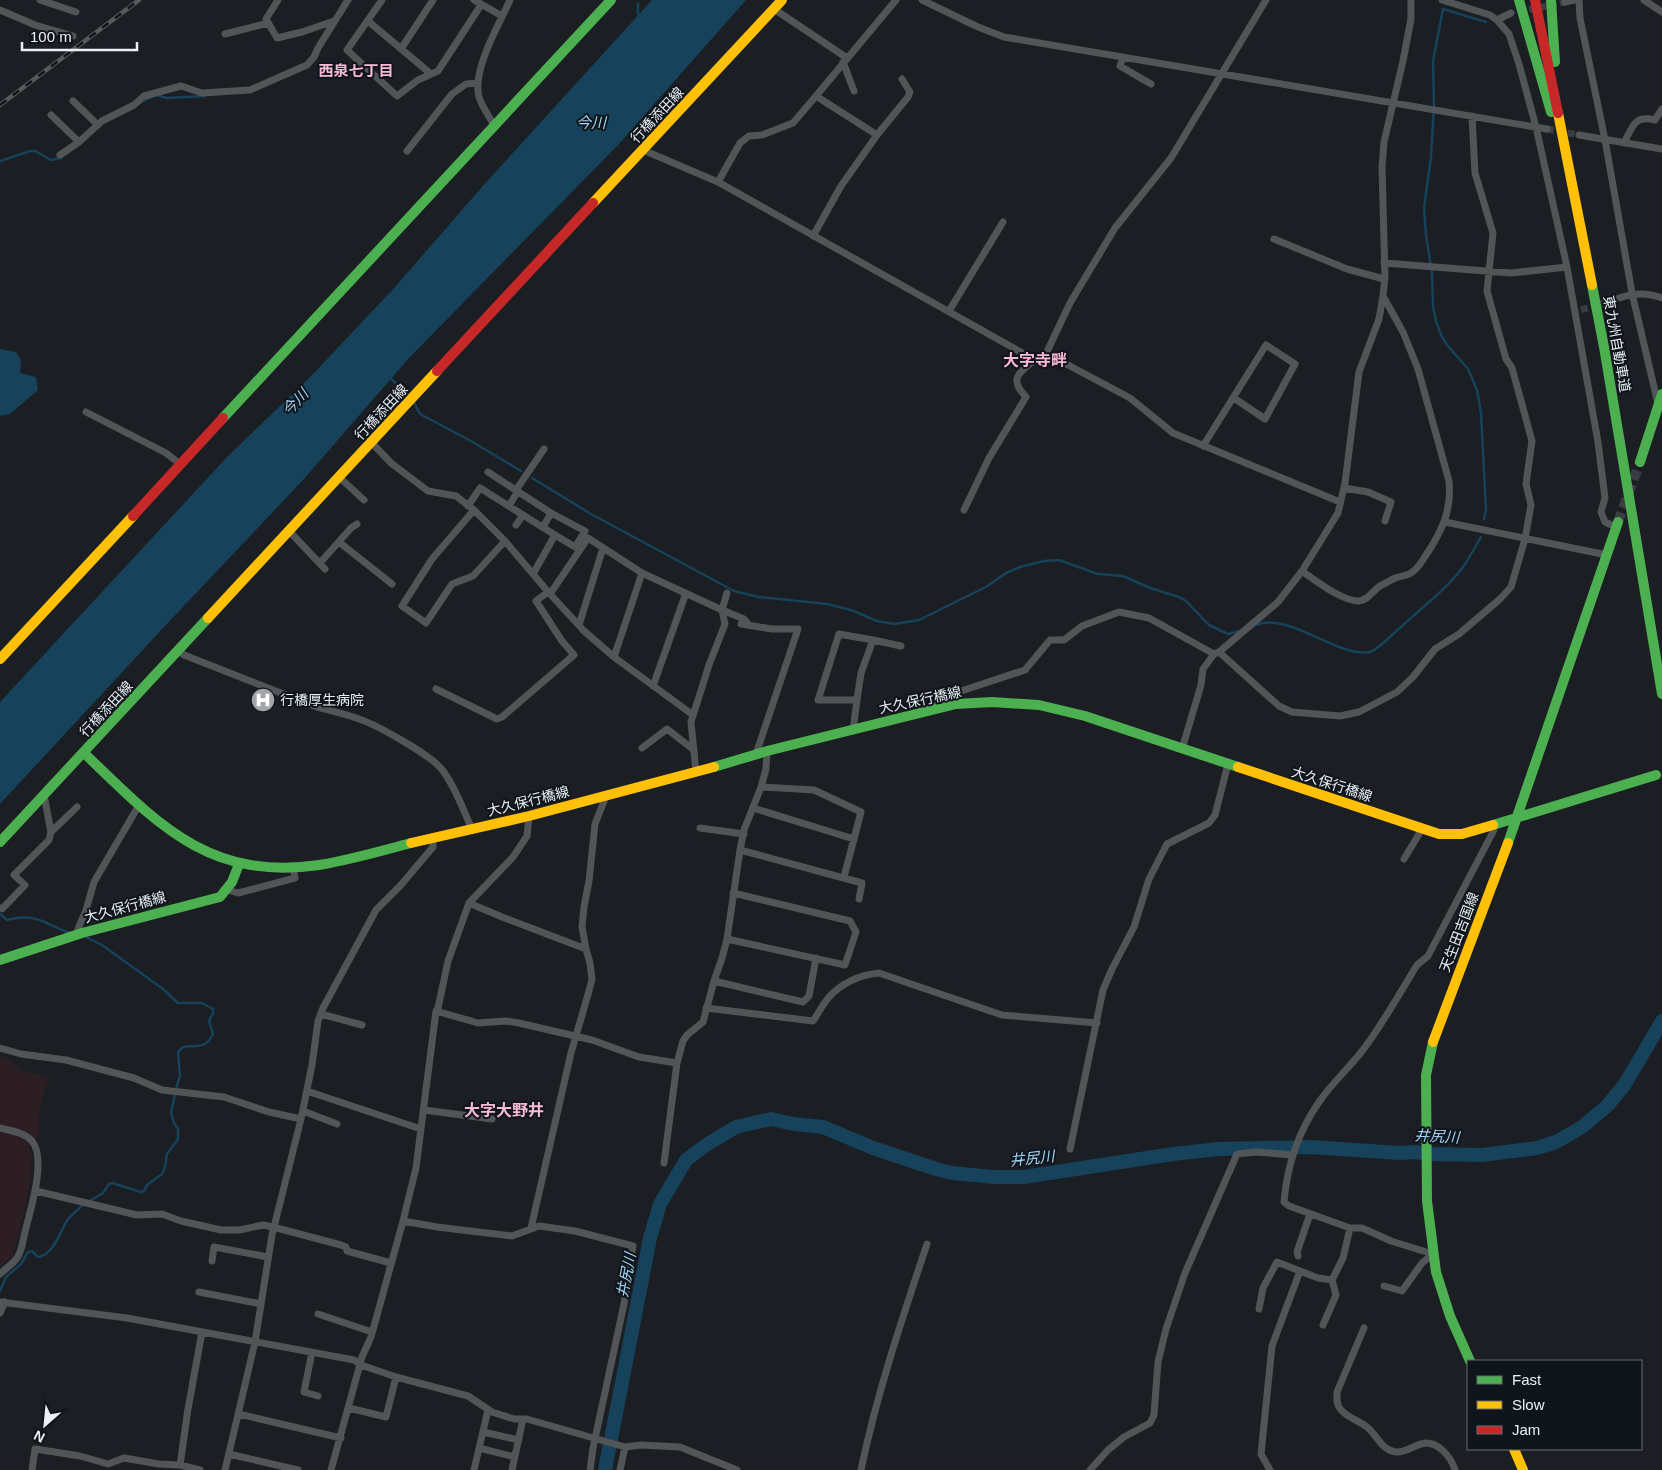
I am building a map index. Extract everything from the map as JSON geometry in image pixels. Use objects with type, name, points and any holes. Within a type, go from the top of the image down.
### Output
[{"type":"main road","points":[[0,659],[611,0]]},
{"type":"main road","name":"行橋添田線","points":[[0,842],[782,0]]},
{"type":"main road","points":[[1519,0],[1577,203]]},
{"type":"main road","name":"東九州自動車道","points":[[1535,0],[1577,203],[1637,537],[1662,694]]},
{"type":"main road","points":[[1551,0],[1554,60],[1582,206],[1587,259]]},
{"type":"main road","points":[[1640,462],[1662,394]]},
{"type":"main road","name":"天生田吉国線","points":[[1470,1360],[1450,1316],[1436,1272],[1433,1254],[1427,1201],[1426,1076],[1431,1048],[1517,818],[1617,525]]},
{"type":"main road","name":"大久保行橋線","points":[[84,753],[139,805],[183,841],[218,858],[264,868],[293,868],[319,865],[529,816],[696,772],[767,751],[956,704],[992,702],[1039,705],[1085,716],[1439,834],[1462,834],[1656,775]]},
{"type":"main road","points":[[228,890],[235,879],[239,864]]},
{"type":"main road","name":"大久保行橋線","points":[[0,960],[82,932],[220,897],[228,890]]},
{"type":"main road","points":[[1514,1450],[1524,1470]]},
{"type":"street","points":[[40,0],[76,12]]},
{"type":"street","points":[[278,0],[266,19],[276,38],[302,32],[334,21]]},
{"type":"street","points":[[60,154],[79,142],[98,125],[134,105],[144,96],[181,86],[202,93],[250,90],[307,65],[312,62],[318,48],[348,0]]},
{"type":"street","points":[[382,0],[347,50],[397,96],[409,86],[438,71],[481,4]]},
{"type":"street","points":[[401,49],[433,0]]},
{"type":"street","points":[[474,0],[502,16]]},
{"type":"street","points":[[494,125],[479,97],[478,83],[490,41],[510,0]]},
{"type":"street","points":[[718,182],[740,142],[749,136],[762,135],[793,123],[896,0]]},
{"type":"street","points":[[922,0],[1004,38],[1547,129]]},
{"type":"street","points":[[1044,358],[1070,303],[1115,228],[1171,158],[1266,0]]},
{"type":"street","points":[[1182,749],[1201,685],[1203,668],[1216,653],[1278,602],[1302,571],[1338,513],[1344,488],[1359,372],[1379,319],[1383,296],[1382,167],[1384,142],[1411,19],[1411,0]]},
{"type":"street","points":[[1442,0],[1490,16],[1497,20],[1509,34],[1536,126],[1566,267],[1578,311],[1605,498],[1601,512],[1605,522],[1617,525]]},
{"type":"street","points":[[1565,2],[1575,0]]},
{"type":"street","points":[[1579,0],[1580,18],[1605,140],[1632,293],[1658,405]]},
{"type":"street","points":[[1644,0],[1662,12]]},
{"type":"street","points":[[774,9],[845,60],[854,91]]},
{"type":"street","points":[[0,10],[35,25],[73,36]]},
{"type":"street","points":[[1497,20],[1511,13]]},
{"type":"street","points":[[368,21],[431,74]]},
{"type":"street","points":[[225,34],[268,23]]},
{"type":"street","points":[[1123,57],[1120,66],[1151,84]]},
{"type":"street","points":[[813,236],[841,186],[877,135],[908,97],[910,92],[902,79]]},
{"type":"street","points":[[407,151],[452,94],[466,84],[478,83]]},
{"type":"street","points":[[816,96],[877,135]]},
{"type":"street","points":[[73,101],[98,125]]},
{"type":"street","points":[[1624,143],[1638,119],[1656,120],[1662,109]]},
{"type":"street","points":[[51,115],[79,142]]},
{"type":"street","points":[[934,709],[940,698],[1025,670],[1050,640],[1064,640],[1082,626],[1119,612],[1149,618],[1216,653],[1279,706],[1292,712],[1340,716],[1359,712],[1397,692],[1413,677],[1435,649],[1459,634],[1511,587],[1525,539],[1530,505],[1526,484],[1532,441],[1512,368],[1506,358],[1487,291],[1493,233],[1476,173],[1472,116]]},
{"type":"street","points":[[1579,135],[1662,149]]},
{"type":"street","points":[[643,150],[718,182],[1033,360]]},
{"type":"street","points":[[949,311],[1004,222]]},
{"type":"street","points":[[1274,239],[1347,269],[1384,279]]},
{"type":"street","points":[[1384,263],[1511,272],[1566,267]]},
{"type":"street","points":[[1618,298],[1632,293],[1662,298]]},
{"type":"street","points":[[1302,571],[1339,595],[1353,601],[1369,598],[1376,588],[1416,570],[1437,539],[1445,522],[1450,493],[1449,481],[1418,369],[1403,332],[1383,296]]},
{"type":"street","points":[[1204,446],[1266,345],[1295,364],[1265,419],[1234,398]]},
{"type":"street","points":[[964,510],[989,458],[1026,397],[1016,381],[1018,376],[1033,360],[1044,358],[1055,358],[1130,398],[1173,434],[1340,502]]},
{"type":"street","points":[[86,412],[166,453],[180,464]]},
{"type":"street","points":[[371,442],[391,463],[428,491],[456,496],[471,508],[505,540],[549,593],[579,625],[614,657],[693,715]]},
{"type":"street","points":[[508,506],[544,449]]},
{"type":"street","points":[[488,472],[551,513],[585,531],[575,547],[480,488],[471,508],[432,559],[402,606],[426,623],[452,584],[473,576],[505,540]]},
{"type":"street","points":[[339,477],[364,500]]},
{"type":"street","points":[[1344,488],[1368,492],[1391,502],[1385,521]]},
{"type":"street","points":[[543,527],[551,513]]},
{"type":"street","points":[[516,525],[522,514]]},
{"type":"street","points":[[1445,522],[1607,555]]},
{"type":"street","points":[[320,563],[357,524]]},
{"type":"street","points":[[289,531],[326,569]]},
{"type":"street","points":[[533,574],[554,535]]},
{"type":"street","points":[[436,689],[497,719],[502,717],[574,655],[562,641],[536,601],[549,593],[588,538],[642,573],[744,619],[749,626]]},
{"type":"street","points":[[338,542],[392,584]]},
{"type":"street","points":[[579,625],[603,548]]},
{"type":"street","points":[[614,657],[642,573]]},
{"type":"street","points":[[653,686],[686,593]]},
{"type":"street","points":[[696,772],[691,722],[709,665],[725,624],[722,610],[727,593]]},
{"type":"street","points":[[741,624],[772,629],[798,629],[756,754]]},
{"type":"street","points":[[858,700],[818,700],[839,634],[901,646]]},
{"type":"street","points":[[853,730],[861,673],[872,640]]},
{"type":"street","points":[[179,651],[184,655],[314,706],[372,724],[430,757],[443,770],[457,795],[472,829]]},
{"type":"street","points":[[642,748],[667,729],[694,750]]},
{"type":"street","points":[[664,1163],[677,1063],[686,1035],[703,1022],[727,939],[740,850],[766,769],[767,751]]},
{"type":"street","points":[[1070,1149],[1098,1023],[1103,990],[1134,927],[1149,879],[1167,844],[1209,823],[1214,815],[1228,764]]},
{"type":"street","points":[[761,787],[814,790],[861,812],[844,877]]},
{"type":"street","points":[[0,908],[2,910],[25,885],[14,875],[49,840],[51,832],[44,795]]},
{"type":"street","points":[[531,1228],[575,1036],[590,991],[592,979],[590,963],[582,927],[596,824],[606,796]]},
{"type":"street","points":[[82,932],[78,929],[94,882],[139,805]]},
{"type":"street","points":[[51,832],[77,807]]},
{"type":"street","points":[[753,808],[854,839]]},
{"type":"street","points":[[331,1470],[372,1332],[416,1168],[431,1039],[448,961],[469,903],[513,857],[527,836],[529,816]]},
{"type":"street","points":[[1433,1254],[1391,1241],[1362,1228],[1350,1228],[1289,1206],[1284,1202],[1286,1179],[1293,1154],[1305,1125],[1320,1101],[1368,1044],[1417,965],[1428,956],[1494,830],[1492,824]]},
{"type":"street","points":[[700,828],[744,834]]},
{"type":"street","points":[[1404,859],[1422,829]]},
{"type":"street","points":[[225,1470],[255,1342],[274,1227],[303,1111],[320,1014],[376,910],[400,886],[433,847],[433,837]]},
{"type":"street","points":[[740,850],[862,883],[859,899]]},
{"type":"street","points":[[228,890],[238,893],[295,878],[293,868]]},
{"type":"street","points":[[727,939],[845,965],[856,932],[850,921],[733,893]]},
{"type":"street","points":[[469,903],[586,949]]},
{"type":"street","points":[[714,981],[803,1002],[809,996],[816,958]]},
{"type":"street","points":[[706,1008],[813,1021],[828,998],[848,982],[867,974],[879,973],[1002,1015],[1098,1023]]},
{"type":"street","points":[[436,1011],[478,1023],[506,1022],[575,1036],[640,1057],[677,1063]]},
{"type":"street","points":[[320,1014],[362,1025]]},
{"type":"street","points":[[0,1048],[21,1054],[66,1060],[134,1078],[162,1090],[224,1097],[269,1112],[301,1119]]},
{"type":"street","points":[[307,1091],[421,1129]]},
{"type":"street","points":[[424,1110],[492,1120]]},
{"type":"street","points":[[303,1111],[337,1124]]},
{"type":"street","points":[[0,1128],[26,1136],[36,1147],[37,1165],[36,1191],[17,1258],[0,1274]]},
{"type":"street","points":[[1090,1470],[1108,1450],[1124,1437],[1150,1423],[1154,1415],[1158,1362],[1166,1329],[1185,1273],[1237,1154],[1256,1152],[1293,1154]]},
{"type":"street","points":[[36,1191],[137,1215],[162,1214],[181,1221],[221,1230],[239,1230],[262,1225],[274,1227],[341,1245],[346,1247],[347,1251],[391,1262]]},
{"type":"street","points":[[1298,1256],[1297,1252],[1310,1214]]},
{"type":"street","points":[[403,1221],[512,1236],[539,1226],[575,1231],[633,1246],[624,1304],[590,1470]]},
{"type":"street","points":[[1323,1325],[1336,1295],[1332,1280],[1344,1258],[1350,1228]]},
{"type":"street","points":[[860,1470],[889,1357],[927,1244]]},
{"type":"street","points":[[212,1261],[214,1247],[268,1258]]},
{"type":"street","points":[[1384,1286],[1402,1291],[1422,1263],[1433,1254]]},
{"type":"street","points":[[1259,1310],[1263,1288],[1277,1262],[1318,1278],[1332,1280]]},
{"type":"street","points":[[1270,1470],[1261,1454],[1272,1346],[1300,1271]]},
{"type":"street","points":[[198,1292],[261,1304]]},
{"type":"street","points":[[0,1313],[2,1302],[127,1318],[354,1360],[361,1365],[396,1377],[468,1396],[488,1410],[514,1419],[523,1419],[623,1446],[680,1447],[734,1469]]},
{"type":"street","points":[[318,1314],[372,1332]]},
{"type":"street","points":[[1364,1328],[1338,1392],[1336,1402],[1340,1410],[1369,1429],[1382,1445],[1394,1452],[1404,1451],[1425,1442],[1442,1449],[1455,1470]]},
{"type":"street","points":[[180,1465],[202,1332]]},
{"type":"street","points":[[312,1352],[304,1392],[318,1396]]},
{"type":"street","points":[[350,1408],[386,1416],[396,1377]]},
{"type":"street","points":[[475,1470],[488,1410]]},
{"type":"street","points":[[239,1414],[341,1438]]},
{"type":"street","points":[[512,1470],[523,1419]]},
{"type":"street","points":[[483,1432],[519,1440]]},
{"type":"street","points":[[620,1470],[623,1446]]},
{"type":"street","points":[[479,1448],[515,1457]]},
{"type":"street","points":[[32,1470],[35,1449],[80,1456],[107,1467],[124,1458],[159,1464],[180,1465],[200,1470]]},
{"type":"street","points":[[229,1454],[298,1470]]},
{"type":"shaded area","points":[[0,1057],[11,1061],[17,1068],[23,1071],[50,1078],[43,1094],[38,1115],[39,1134],[29,1147],[32,1156],[29,1187],[16,1246],[12,1256],[0,1267]]},
{"type":"water","name":"今川","points":[[652,0],[746,0],[619,144],[409,358],[304,479],[0,804],[0,702],[227,457],[312,375],[395,287],[481,188]]},
{"type":"water","points":[[0,349],[16,352],[21,360],[20,373],[36,377],[38,390],[10,414],[0,416]]},
{"type":"waterway","points":[[638,3],[638,14],[640,15]]},
{"type":"waterway","points":[[1484,519],[1486,510],[1481,413],[1477,390],[1468,369],[1447,345],[1436,321],[1433,307],[1432,273],[1424,208],[1431,157],[1434,104],[1433,61],[1443,9],[1486,22]]},
{"type":"waterway","points":[[140,102],[156,95],[167,98],[205,96]]},
{"type":"waterway","points":[[0,161],[30,151],[35,151],[51,160],[61,158]]},
{"type":"waterway","points":[[390,378],[410,396]]},
{"type":"waterway","points":[[413,401],[420,414],[471,441],[521,471]]},
{"type":"waterway","points":[[532,478],[591,514],[734,591],[759,597],[827,604],[851,610],[877,621],[894,624],[919,620],[986,587],[1006,573],[1020,567],[1044,561],[1059,560],[1098,574],[1123,576],[1150,588],[1179,597],[1186,601],[1209,625],[1228,634],[1239,631]]},
{"type":"waterway","points":[[1256,625],[1268,623],[1294,627],[1346,649],[1370,652],[1381,645],[1449,583],[1463,567],[1481,537]]},
{"type":"waterway","points":[[0,914],[7,920],[25,917],[36,919],[71,933]]},
{"type":"waterway","points":[[86,937],[102,945],[163,989],[178,1003],[202,1003],[213,1009],[209,1021],[213,1034],[210,1039],[201,1045],[183,1047],[178,1052],[180,1076],[176,1089]]},
{"type":"waterway","name":"井尻川","points":[[605,1470],[650,1238],[660,1204],[686,1160],[706,1145],[736,1127],[771,1119],[823,1127],[873,1148],[936,1169],[952,1173],[994,1177],[1024,1177],[1218,1149],[1311,1147],[1400,1153],[1482,1155],[1537,1148],[1556,1142],[1582,1127],[1607,1106],[1625,1084],[1662,1021]]},
{"type":"waterway","points":[[88,1202],[103,1193],[109,1184],[112,1183],[141,1192],[144,1191],[147,1185],[162,1174],[167,1154],[178,1139],[178,1129],[171,1112],[175,1095]]},
{"type":"waterway","points":[[0,1291],[6,1277],[21,1264],[28,1252],[32,1251],[38,1257],[48,1252],[56,1242],[68,1219],[83,1205]]},
{"type":"tunnel","points":[[1519,12],[1565,2]]},
{"type":"tunnel","points":[[1547,129],[1579,135]]},
{"type":"tunnel","points":[[1581,310],[1619,298]]},
{"type":"tunnel","points":[[1618,522],[1640,462]]},
{"type":"railway","points":[[0,105],[139,0]]},
{"type":"traffic: fast","points":[[223,418],[611,0]]},
{"type":"traffic: fast","points":[[1519,0],[1551,112]]},
{"type":"traffic: fast","points":[[1551,0],[1555,62]]},
{"type":"traffic: fast","points":[[1592,285],[1662,694]]},
{"type":"traffic: fast","points":[[1640,462],[1662,394]]},
{"type":"traffic: fast","points":[[1508,843],[1618,522]]},
{"type":"traffic: fast","points":[[0,842],[208,618]]},
{"type":"traffic: fast","points":[[714,767],[767,751],[956,704],[992,702],[1039,705],[1085,716],[1238,767]]},
{"type":"traffic: fast","points":[[84,753],[136,802],[187,841],[215,855],[246,864],[280,868],[319,865],[411,843]]},
{"type":"traffic: fast","points":[[1493,825],[1656,775]]},
{"type":"traffic: fast","points":[[0,960],[82,933],[220,897],[232,882],[239,864]]},
{"type":"traffic: fast","points":[[1433,1042],[1426,1075],[1427,1201],[1436,1272],[1450,1316],[1470,1360]]},
{"type":"traffic: slow","points":[[593,203],[782,0]]},
{"type":"traffic: slow","points":[[1558,113],[1592,285]]},
{"type":"traffic: slow","points":[[208,618],[437,371]]},
{"type":"traffic: slow","points":[[0,659],[133,516]]},
{"type":"traffic: slow","points":[[411,843],[529,816],[714,767]]},
{"type":"traffic: slow","points":[[1238,767],[1439,834],[1462,834],[1493,825]]},
{"type":"traffic: slow","points":[[1433,1042],[1508,843]]},
{"type":"traffic: slow","points":[[1514,1450],[1523,1470]]},
{"type":"traffic: jam","points":[[1535,0],[1558,113]]},
{"type":"traffic: jam","points":[[437,371],[593,203]]},
{"type":"traffic: jam","points":[[133,516],[223,418]]},
{"type":"place","name":"行橋厚生病院","points":[[263,700]]},
{"type":"district","name":"西泉七丁目","points":[[356,70]]},
{"type":"district","name":"大字寺畔","points":[[1035,360]]},
{"type":"district","name":"大字大野井","points":[[504,1110]]}]
